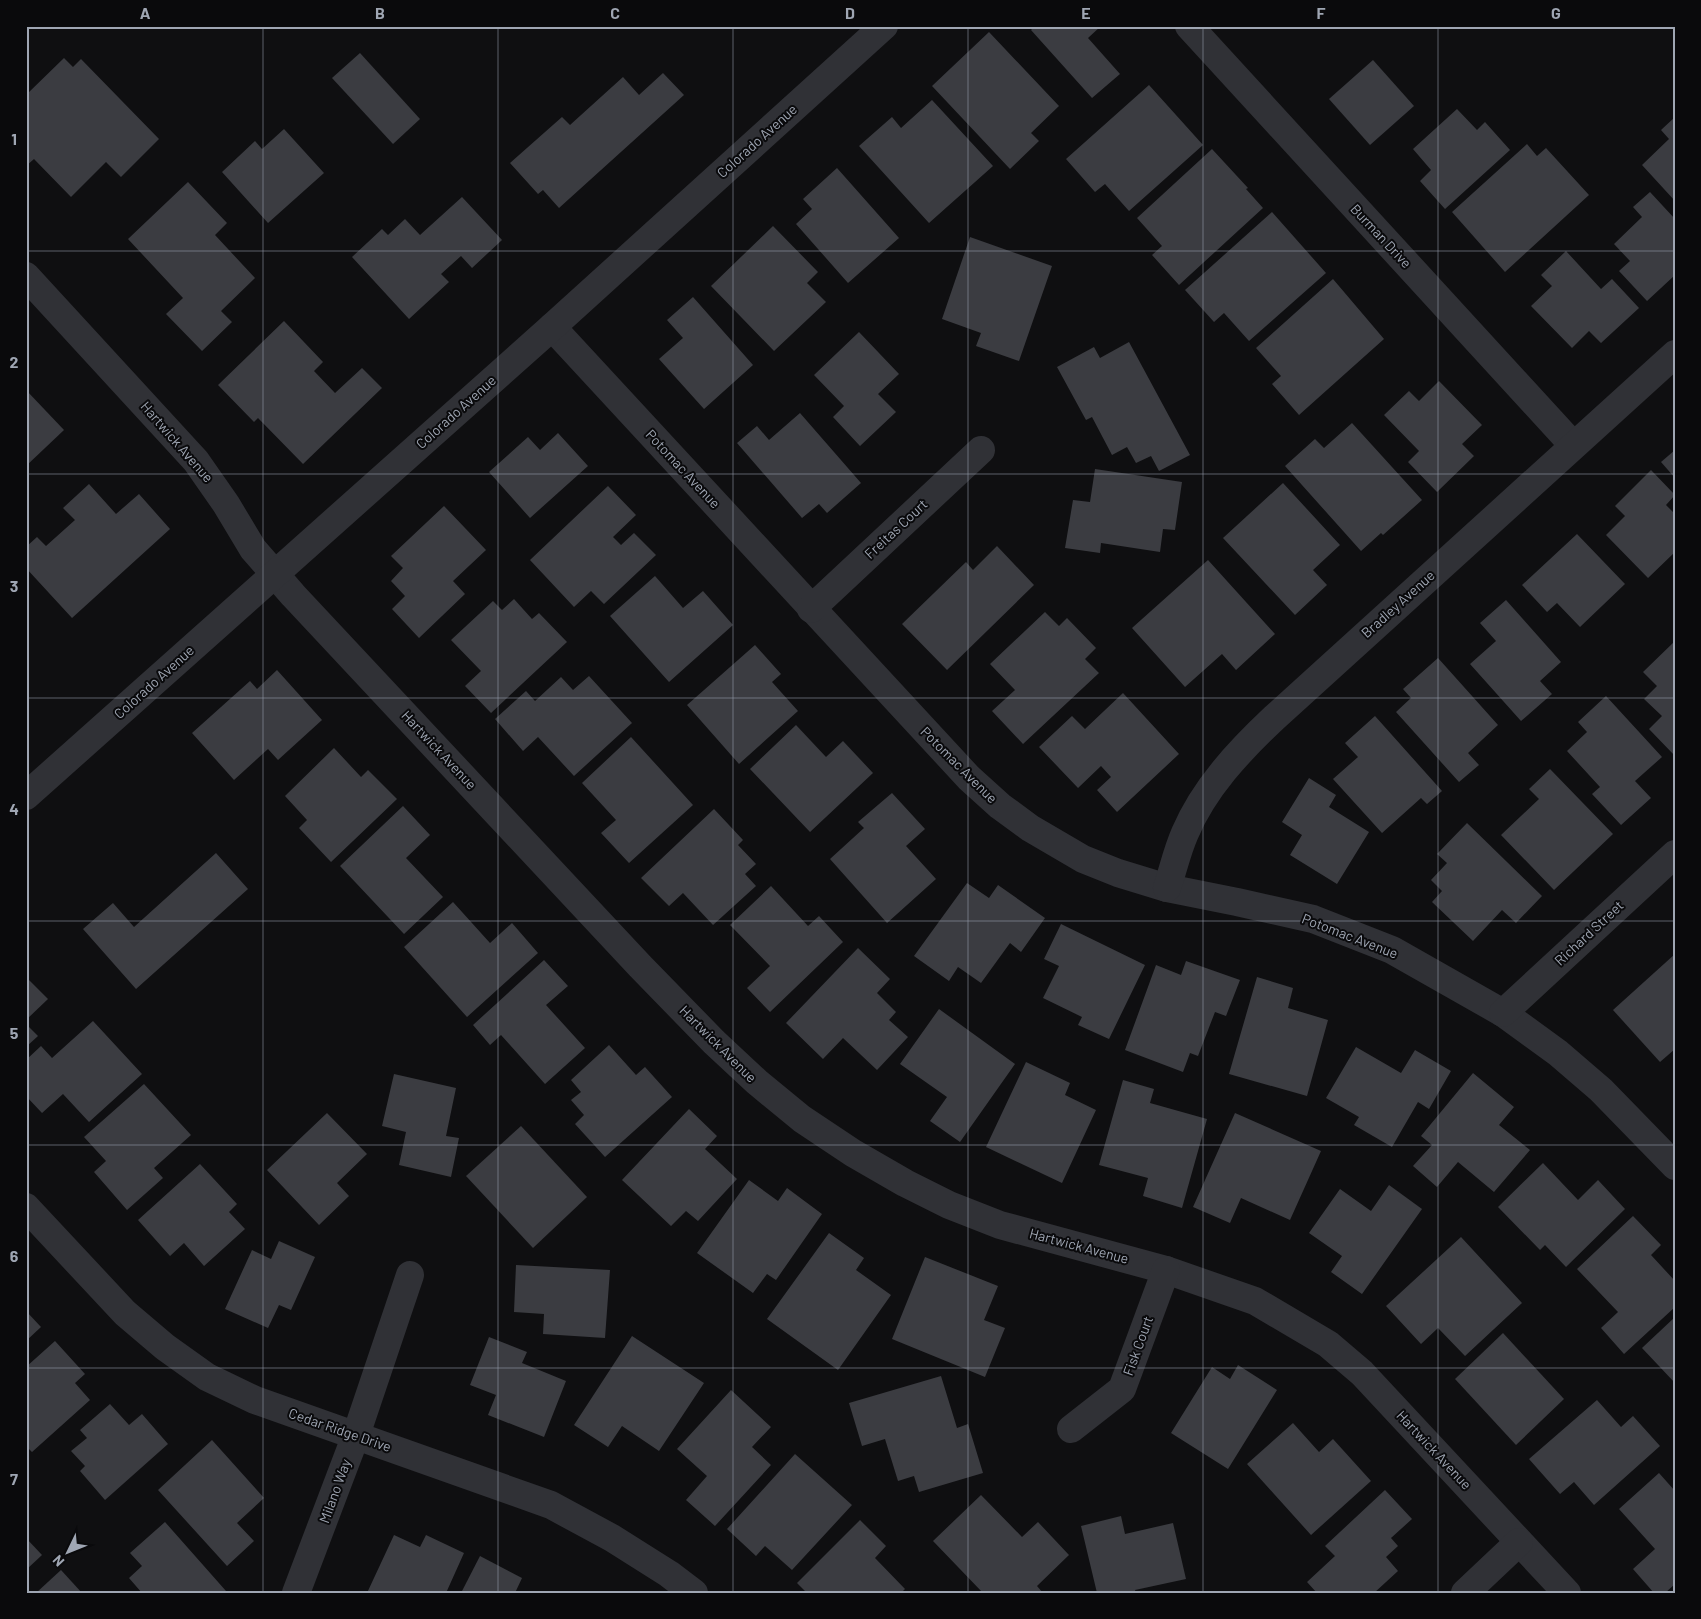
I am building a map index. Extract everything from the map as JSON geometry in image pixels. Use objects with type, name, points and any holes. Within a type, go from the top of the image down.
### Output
[{"type":"street","name":"Colorado Avenue","points":[[26,796],[552,327],[884,26]]},
{"type":"street","name":"Burman Drive","points":[[1188,26],[1573,445]]},
{"type":"street","name":"Hartwick Avenue","points":[[26,276],[196,461],[254,549],[274,574],[654,980],[757,1082],[802,1119],[853,1153],[905,1183],[949,1205],[1000,1225],[1166,1270],[1255,1301],[1328,1344],[1362,1373],[1567,1593]]},
{"type":"street","name":"Potomac Avenue","points":[[552,327],[969,778],[1000,806],[1030,828],[1083,859],[1118,874],[1167,888],[1313,920],[1392,950],[1503,1013],[1558,1053],[1601,1090],[1675,1166]]},
{"type":"street","name":"Bradley Avenue","points":[[1167,888],[1184,833],[1201,803],[1246,744],[1675,354]]},
{"type":"street","name":"Freitas Court","points":[[811,609],[981,450]]},
{"type":"street","name":"Richard Street","points":[[1503,1013],[1675,854]]},
{"type":"street","name":"Cedar Ridge Drive","points":[[26,1207],[125,1313],[165,1347],[207,1377],[255,1400],[551,1505],[612,1538],[669,1574],[694,1593]]},
{"type":"street","name":"Fisk Court","points":[[1071,1429],[1122,1390],[1166,1270]]},
{"type":"street","name":"Milano Way","points":[[296,1593],[356,1435],[410,1275]]},
{"type":"street","points":[[1465,1593],[1520,1542]]},
{"type":"building","points":[[1035,26],[1101,26],[1088,38],[1120,74],[1092,98],[1031,30]]},
{"type":"building","points":[[989,32],[1059,106],[1031,133],[1039,141],[1010,169],[932,86]]},
{"type":"building","points":[[360,53],[420,119],[393,144],[332,78]]},
{"type":"building","points":[[64,58],[73,67],[81,59],[159,139],[121,177],[106,162],[71,197],[34,159],[26,166],[26,95]]},
{"type":"building","points":[[1373,60],[1414,106],[1370,145],[1329,99]]},
{"type":"building","points":[[663,73],[684,95],[559,208],[543,190],[538,194],[510,163],[562,117],[570,125],[623,77],[639,95]]},
{"type":"building","points":[[1149,85],[1203,145],[1129,211],[1105,184],[1095,192],[1066,159]]},
{"type":"building","points":[[932,100],[993,166],[929,223],[859,146],[892,117],[901,128]]},
{"type":"building","points":[[1457,109],[1477,130],[1485,122],[1510,150],[1445,209],[1420,181],[1431,170],[1413,149]]},
{"type":"building","points":[[1675,117],[1675,201],[1642,165],[1669,139],[1661,130]]},
{"type":"building","points":[[284,129],[324,173],[268,223],[222,172],[255,141],[262,149]]},
{"type":"building","points":[[1527,144],[1537,156],[1546,148],[1589,195],[1505,272],[1452,212]]},
{"type":"building","points":[[1212,149],[1248,188],[1246,189],[1263,208],[1179,285],[1152,255],[1162,246],[1137,218]]},
{"type":"building","points":[[837,168],[899,238],[848,283],[796,224],[812,209],[803,199]]},
{"type":"building","points":[[188,182],[227,223],[215,235],[255,278],[221,311],[232,322],[202,351],[166,314],[183,298],[128,239]]},
{"type":"building","points":[[1650,192],[1675,219],[1675,275],[1647,301],[1619,271],[1630,261],[1614,244],[1642,217],[1633,207]]},
{"type":"building","points":[[462,197],[502,240],[472,268],[461,256],[441,274],[449,282],[409,319],[352,257],[382,229],[388,235],[405,219],[420,235]]},
{"type":"building","points":[[1272,212],[1326,273],[1249,341],[1224,313],[1214,322],[1185,290]]},
{"type":"building","points":[[773,226],[818,272],[807,283],[826,302],[774,351],[711,286]]},
{"type":"building","points":[[970,237],[1052,266],[1019,361],[976,346],[981,333],[942,319]]},
{"type":"building","points":[[1566,251],[1601,289],[1612,279],[1639,308],[1601,343],[1589,331],[1572,348],[1531,306],[1552,286],[1541,275]]},
{"type":"building","points":[[1333,279],[1384,339],[1299,415],[1272,384],[1281,376],[1256,348]]},
{"type":"building","points":[[693,297],[753,365],[704,409],[659,359],[683,338],[667,320]]},
{"type":"building","points":[[284,321],[323,362],[314,371],[335,393],[362,368],[382,388],[303,464],[258,418],[254,422],[218,385]]},
{"type":"building","points":[[859,332],[899,374],[878,394],[896,412],[860,446],[833,417],[844,406],[814,375]]},
{"type":"building","points":[[1129,342],[1190,455],[1159,471],[1151,456],[1136,463],[1127,447],[1112,455],[1092,417],[1086,420],[1057,367],[1094,347],[1100,358]]},
{"type":"building","points":[[1439,381],[1482,425],[1462,444],[1474,456],[1437,492],[1408,462],[1419,451],[1384,415],[1409,391],[1419,401]]},
{"type":"building","points":[[26,390],[64,430],[26,466]]},
{"type":"building","points":[[800,413],[861,483],[827,513],[819,504],[802,518],[737,443],[757,426],[769,440]]},
{"type":"building","points":[[1352,423],[1422,500],[1383,535],[1381,533],[1361,551],[1285,466],[1315,439],[1324,448]]},
{"type":"building","points":[[558,433],[588,466],[530,518],[489,472],[528,437],[540,450]]},
{"type":"building","points":[[1675,450],[1675,478],[1661,462]]},
{"type":"building","points":[[1095,469],[1182,482],[1175,530],[1163,529],[1160,552],[1101,543],[1100,553],[1065,548],[1073,500],[1090,502]]},
{"type":"building","points":[[1651,470],[1675,495],[1666,505],[1675,514],[1675,552],[1648,578],[1606,535],[1625,516],[1615,506]]},
{"type":"building","points":[[1283,483],[1340,545],[1313,570],[1327,585],[1295,615],[1223,538]]},
{"type":"building","points":[[89,484],[116,514],[139,494],[170,529],[72,618],[26,568],[26,547],[37,537],[46,546],[75,520],[63,508]]},
{"type":"building","points":[[608,486],[636,515],[613,537],[621,545],[634,533],[656,555],[604,604],[591,591],[574,607],[530,560]]},
{"type":"building","points":[[444,506],[486,550],[453,581],[465,594],[419,638],[392,609],[405,596],[391,581],[403,568],[391,556]]},
{"type":"building","points":[[1577,534],[1625,584],[1580,627],[1557,603],[1547,612],[1522,585]]},
{"type":"building","points":[[997,546],[1034,585],[947,670],[902,624],[966,562],[973,570]]},
{"type":"building","points":[[1208,560],[1275,634],[1236,670],[1222,654],[1185,687],[1132,628]]},
{"type":"building","points":[[655,576],[683,608],[703,591],[733,625],[669,682],[610,616]]},
{"type":"building","points":[[514,599],[532,619],[539,613],[567,642],[491,713],[465,686],[481,671],[451,640],[493,601],[502,610]]},
{"type":"building","points":[[1506,600],[1561,662],[1540,681],[1552,694],[1521,721],[1470,664],[1496,641],[1480,623]]},
{"type":"building","points":[[1045,612],[1059,626],[1067,618],[1096,648],[1085,659],[1099,673],[1023,744],[992,711],[1015,690],[990,664]]},
{"type":"building","points":[[1675,641],[1675,756],[1649,729],[1662,716],[1644,699],[1657,686],[1643,672]]},
{"type":"building","points":[[755,645],[781,674],[772,682],[798,711],[739,764],[687,705]]},
{"type":"building","points":[[1438,658],[1498,725],[1468,753],[1479,765],[1459,782],[1396,712],[1411,698],[1403,689]]},
{"type":"building","points":[[277,670],[322,720],[278,760],[268,749],[234,780],[192,733],[250,681],[257,689]]},
{"type":"building","points":[[589,676],[632,723],[574,776],[538,737],[523,751],[495,719],[526,691],[535,701],[561,677],[573,690]]},
{"type":"building","points":[[1123,693],[1179,754],[1117,812],[1097,790],[1111,777],[1101,766],[1078,788],[1039,747],[1072,716],[1085,729]]},
{"type":"building","points":[[1606,696],[1662,757],[1635,781],[1651,798],[1621,825],[1592,794],[1600,787],[1567,751],[1587,732],[1578,722]]},
{"type":"building","points":[[1375,716],[1442,791],[1427,804],[1421,798],[1382,833],[1333,779],[1358,757],[1345,743]]},
{"type":"building","points":[[796,725],[826,757],[843,741],[873,773],[810,832],[750,769]]},
{"type":"building","points":[[631,737],[693,805],[629,863],[601,833],[616,820],[582,783]]},
{"type":"building","points":[[334,748],[361,777],[368,770],[397,799],[331,862],[299,828],[307,820],[285,796]]},
{"type":"building","points":[[1550,769],[1613,834],[1554,890],[1501,835],[1539,799],[1529,789]]},
{"type":"building","points":[[1309,778],[1336,795],[1329,807],[1369,832],[1337,884],[1290,855],[1302,835],[1282,822]]},
{"type":"building","points":[[892,793],[925,829],[906,846],[936,879],[887,923],[830,859],[864,828],[858,822]]},
{"type":"building","points":[[403,806],[430,835],[406,858],[443,897],[404,934],[340,866]]},
{"type":"building","points":[[714,809],[743,840],[738,845],[756,864],[745,874],[756,886],[713,925],[683,893],[669,906],[641,878]]},
{"type":"building","points":[[1467,823],[1542,896],[1516,923],[1502,910],[1473,941],[1432,902],[1442,891],[1431,880],[1447,863],[1437,854]]},
{"type":"building","points":[[216,853],[248,889],[136,989],[83,929],[113,903],[134,927]]},
{"type":"building","points":[[967,883],[989,898],[998,885],[1045,918],[1021,952],[1010,943],[981,983],[958,967],[949,981],[914,956]]},
{"type":"building","points":[[771,886],[808,926],[819,916],[843,942],[770,1012],[747,988],[770,966],[730,925]]},
{"type":"building","points":[[453,902],[490,943],[512,923],[538,953],[467,1017],[404,947]]},
{"type":"building","points":[[1061,924],[1145,965],[1109,1039],[1078,1025],[1082,1017],[1043,998],[1059,966],[1044,959]]},
{"type":"building","points":[[858,948],[890,979],[877,993],[896,1012],[889,1020],[908,1037],[877,1070],[843,1038],[823,1059],[786,1023]]},
{"type":"building","points":[[1675,954],[1675,1049],[1660,1062],[1613,1010]]},
{"type":"building","points":[[544,960],[568,986],[546,1005],[585,1048],[545,1084],[501,1035],[490,1045],[473,1025]]},
{"type":"building","points":[[1186,961],[1240,980],[1226,1016],[1215,1012],[1198,1056],[1190,1053],[1183,1072],[1125,1050],[1156,965],[1181,975]]},
{"type":"building","points":[[26,977],[48,999],[26,1020]]},
{"type":"building","points":[[1257,977],[1293,988],[1288,1008],[1328,1020],[1307,1096],[1229,1074]]},
{"type":"building","points":[[939,1009],[1015,1064],[960,1142],[930,1121],[947,1097],[900,1064]]},
{"type":"building","points":[[93,1021],[142,1074],[89,1122],[63,1094],[42,1113],[26,1096],[26,1060],[41,1046],[52,1058]]},
{"type":"building","points":[[26,1024],[38,1036],[26,1047]]},
{"type":"building","points":[[609,1045],[636,1075],[645,1067],[672,1097],[605,1157],[575,1124],[584,1115],[571,1100],[581,1092],[571,1080]]},
{"type":"building","points":[[1356,1047],[1401,1073],[1415,1050],[1451,1071],[1429,1109],[1418,1102],[1392,1147],[1354,1125],[1359,1117],[1326,1098]]},
{"type":"building","points":[[1026,1062],[1070,1083],[1065,1095],[1096,1110],[1062,1183],[986,1147]]},
{"type":"building","points":[[1473,1073],[1514,1107],[1499,1125],[1530,1150],[1494,1192],[1458,1162],[1437,1187],[1413,1166],[1432,1145],[1421,1136]]},
{"type":"building","points":[[394,1074],[456,1088],[446,1136],[459,1138],[451,1177],[399,1165],[406,1132],[382,1126]]},
{"type":"building","points":[[1123,1080],[1154,1089],[1150,1103],[1207,1119],[1182,1208],[1143,1196],[1148,1178],[1099,1165]]},
{"type":"building","points":[[144,1084],[191,1135],[154,1168],[163,1178],[127,1210],[94,1172],[106,1161],[84,1137]]},
{"type":"building","points":[[689,1109],[717,1136],[705,1149],[737,1179],[698,1221],[686,1211],[671,1226],[622,1180]]},
{"type":"building","points":[[327,1113],[367,1154],[337,1183],[349,1196],[319,1225],[267,1170]]},
{"type":"building","points":[[1235,1113],[1321,1151],[1290,1220],[1241,1198],[1230,1223],[1193,1207]]},
{"type":"building","points":[[521,1126],[587,1197],[533,1248],[466,1176]]},
{"type":"building","points":[[1543,1163],[1578,1200],[1598,1180],[1625,1209],[1566,1267],[1545,1245],[1540,1250],[1498,1207]]},
{"type":"building","points":[[200,1164],[237,1204],[229,1212],[245,1229],[204,1266],[184,1243],[170,1256],[138,1220]]},
{"type":"building","points":[[749,1180],[778,1201],[787,1188],[822,1214],[776,1280],[767,1274],[753,1293],[697,1253]]},
{"type":"building","points":[[1389,1185],[1422,1209],[1362,1294],[1331,1272],[1342,1256],[1309,1233],[1340,1189],[1371,1211]]},
{"type":"building","points":[[1633,1216],[1661,1245],[1651,1255],[1675,1281],[1675,1307],[1624,1354],[1601,1328],[1618,1312],[1577,1269]]},
{"type":"building","points":[[829,1233],[864,1258],[856,1270],[891,1295],[838,1370],[767,1319]]},
{"type":"building","points":[[1461,1237],[1522,1303],[1465,1356],[1438,1328],[1421,1344],[1386,1306]]},
{"type":"building","points":[[279,1241],[315,1257],[291,1310],[279,1305],[268,1328],[225,1309],[252,1250],[271,1259]]},
{"type":"building","points":[[925,1257],[998,1286],[984,1320],[1005,1328],[985,1377],[892,1339]]},
{"type":"building","points":[[516,1265],[610,1270],[605,1338],[543,1334],[544,1314],[514,1312]]},
{"type":"building","points":[[26,1311],[41,1327],[26,1341]]},
{"type":"building","points":[[1675,1317],[1675,1383],[1642,1348]]},
{"type":"building","points":[[1503,1333],[1564,1399],[1516,1445],[1455,1379]]},
{"type":"building","points":[[632,1336],[704,1383],[659,1451],[622,1426],[608,1447],[574,1425]]},
{"type":"building","points":[[489,1337],[527,1352],[522,1363],[566,1381],[544,1437],[488,1415],[496,1395],[470,1385]]},
{"type":"building","points":[[55,1341],[85,1374],[75,1383],[90,1400],[32,1452],[26,1446],[26,1367]]},
{"type":"building","points":[[1238,1365],[1277,1390],[1228,1469],[1171,1433],[1212,1367],[1230,1379]]},
{"type":"building","points":[[941,1376],[957,1428],[968,1424],[983,1473],[919,1492],[914,1476],[898,1481],[885,1439],[862,1446],[849,1403]]},
{"type":"building","points":[[731,1390],[771,1427],[752,1447],[771,1465],[715,1526],[686,1500],[707,1476],[677,1449]]},
{"type":"building","points":[[1597,1400],[1621,1427],[1633,1416],[1660,1446],[1594,1505],[1574,1482],[1560,1494],[1529,1459]]},
{"type":"building","points":[[110,1404],[129,1425],[142,1414],[168,1444],[105,1500],[80,1471],[85,1466],[71,1451],[87,1438],[80,1430]]},
{"type":"building","points":[[1293,1423],[1319,1452],[1333,1439],[1371,1481],[1311,1535],[1247,1464]]},
{"type":"building","points":[[212,1440],[264,1498],[237,1523],[254,1541],[227,1566],[158,1490]]},
{"type":"building","points":[[795,1454],[852,1505],[792,1570],[765,1546],[756,1556],[727,1529]]},
{"type":"building","points":[[1659,1473],[1675,1491],[1675,1584],[1665,1593],[1654,1593],[1633,1569],[1655,1549],[1619,1509]]},
{"type":"building","points":[[1385,1490],[1412,1519],[1391,1538],[1398,1546],[1386,1557],[1398,1571],[1374,1593],[1317,1593],[1307,1582],[1335,1556],[1325,1546]]},
{"type":"building","points":[[981,1495],[1022,1537],[1038,1522],[1069,1555],[1037,1586],[1043,1593],[983,1593],[933,1541]]},
{"type":"building","points":[[1121,1516],[1125,1534],[1173,1523],[1186,1579],[1135,1590],[1136,1593],[1097,1593],[1081,1526]]},
{"type":"building","points":[[860,1520],[886,1546],[875,1558],[905,1589],[901,1593],[807,1593],[797,1583]]},
{"type":"building","points":[[165,1522],[226,1591],[224,1593],[142,1593],[129,1578],[142,1566],[130,1553]]},
{"type":"building","points":[[394,1535],[420,1547],[426,1535],[464,1553],[446,1593],[367,1593]]},
{"type":"building","points":[[26,1538],[42,1555],[26,1570]]},
{"type":"building","points":[[480,1556],[522,1578],[515,1593],[461,1593]]},
{"type":"building","points":[[61,1570],[82,1593],[36,1593]]}]
